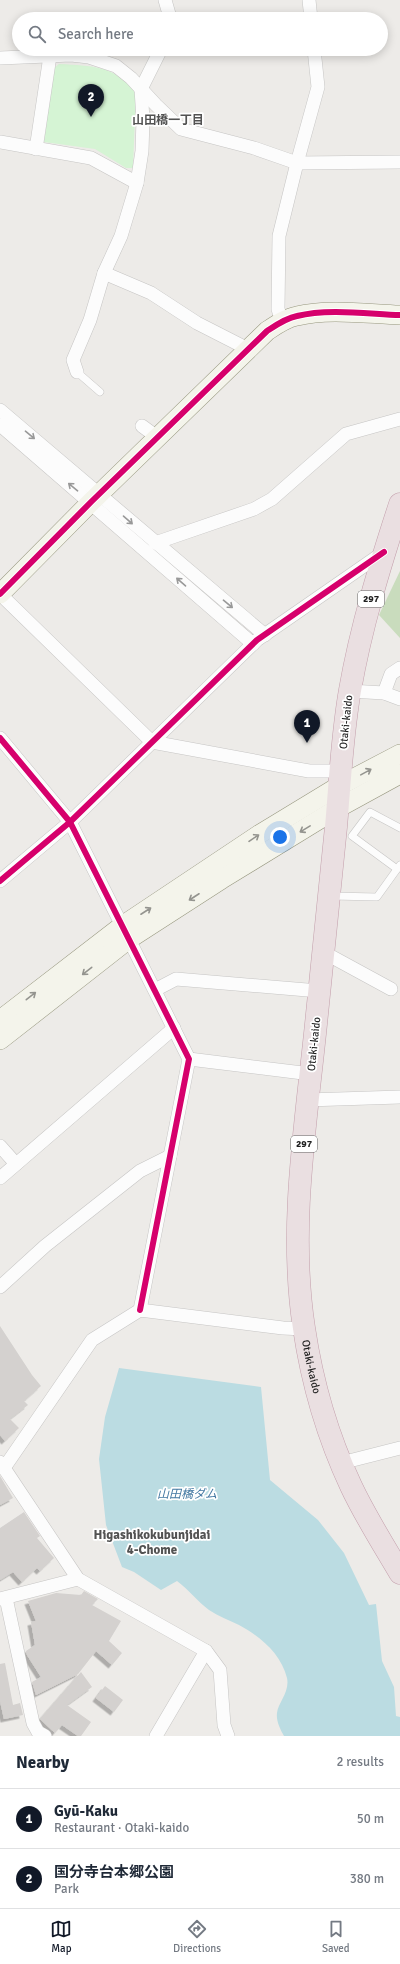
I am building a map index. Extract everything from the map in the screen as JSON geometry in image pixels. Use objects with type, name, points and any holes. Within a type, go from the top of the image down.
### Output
[{"type":"highway","name":"Otaki-kaido","points":[[400,504],[384,552],[368,610],[350,691],[340,778],[330,896],[307,1100],[298,1250],[300,1301],[314,1382],[341,1463],[366,1515],[400,1573]]},
{"type":"street","points":[[165,0],[168,12]]},
{"type":"street","points":[[309,0],[310,12]]},
{"type":"street","points":[[0,58],[50,56],[36,149]]},
{"type":"street","points":[[80,56],[89,57],[116,66],[131,78],[181,129],[254,148],[297,163],[400,162]]},
{"type":"street","points":[[77,372],[73,360],[90,320],[104,272],[121,236],[137,183],[142,151],[143,119],[141,89],[158,56]]},
{"type":"street","points":[[282,322],[278,309],[279,236],[318,87],[315,56]]},
{"type":"street","points":[[0,142],[91,158],[137,183]]},
{"type":"street","points":[[104,272],[151,292],[197,323],[248,348]]},
{"type":"street","points":[[340,778],[152,742],[0,594],[157,437],[267,331],[298,315],[326,312],[400,315]]},
{"type":"street","points":[[0,410],[253,644]]},
{"type":"street","points":[[155,543],[254,509],[272,499],[346,434],[400,419]]},
{"type":"street","points":[[0,425],[95,499],[155,543],[265,635]]},
{"type":"street","points":[[142,426],[157,437]]},
{"type":"street","points":[[0,881],[70,822],[253,644],[384,552]]},
{"type":"street","points":[[384,693],[391,674],[400,668]]},
{"type":"street","points":[[350,691],[384,693],[400,699]]},
{"type":"street","points":[[0,738],[70,822],[189,1058],[140,1310]]},
{"type":"street","points":[[0,1020],[126,932],[260,834],[340,778],[400,754]]},
{"type":"street","points":[[0,1040],[126,932],[222,879],[338,808],[400,774]]},
{"type":"street","points":[[323,952],[391,989]]},
{"type":"street","points":[[154,990],[176,979],[319,991]]},
{"type":"street","points":[[0,1178],[174,1028]]},
{"type":"street","points":[[189,1058],[311,1074]]},
{"type":"street","points":[[307,1100],[400,1097]]},
{"type":"street","points":[[0,1146],[16,1164]]},
{"type":"street","points":[[0,1287],[45,1246],[140,1171],[170,1156]]},
{"type":"street","points":[[228,1736],[224,1724],[220,1670],[206,1651],[78,1579],[2,1465],[92,1340],[140,1310],[284,1328],[304,1329]]},
{"type":"street","points":[[341,1463],[400,1448]]},
{"type":"street","points":[[44,1736],[38,1732],[33,1723],[3,1599],[78,1579]]},
{"type":"street","points":[[156,1736],[206,1651]]},
{"type":"lane","points":[[77,372],[100,392]]},
{"type":"lane","points":[[330,896],[377,897],[398,867],[352,836],[370,812],[400,828]]},
{"type":"green space","points":[[59,64],[101,68],[118,76],[136,91],[133,168],[126,168],[95,149],[44,142],[54,68]]},
{"type":"green space","points":[[400,571],[400,638],[379,615]]},
{"type":"water","name":"山田橋ダム","points":[[119,1368],[261,1387],[270,1480],[318,1520],[344,1553],[369,1605],[376,1604],[382,1661],[394,1687],[396,1716],[400,1717],[400,1736],[284,1736],[278,1722],[277,1713],[287,1688],[287,1678],[280,1661],[269,1647],[255,1635],[239,1625],[209,1610],[177,1581],[161,1590],[134,1572],[122,1567],[106,1525],[99,1459],[105,1417]]},
{"type":"building","points":[[0,1326],[32,1375],[41,1386],[24,1401],[28,1405],[10,1419],[19,1428],[5,1441],[0,1435]]},
{"type":"building","points":[[0,1476],[13,1498],[0,1505]]},
{"type":"building","points":[[24,1512],[40,1536],[37,1538],[54,1558],[40,1571],[37,1568],[22,1582],[13,1572],[0,1580],[0,1528]]},
{"type":"building","points":[[84,1591],[98,1599],[92,1605],[121,1621],[109,1641],[122,1653],[112,1665],[96,1651],[78,1674],[36,1695],[32,1682],[41,1677],[26,1651],[35,1645],[31,1622],[36,1621],[28,1601],[56,1593],[81,1595]]},
{"type":"building","points":[[5,1663],[13,1705],[20,1703],[23,1715],[4,1719],[0,1701],[0,1664]]},
{"type":"building","points":[[81,1672],[92,1687],[67,1705],[91,1722],[81,1736],[78,1736],[62,1725],[55,1733],[40,1719]]},
{"type":"building","points":[[105,1686],[123,1700],[114,1712],[96,1698]]},
{"type":"cycle path","points":[[0,594],[91,502],[267,331],[289,318],[322,312],[400,315]]},
{"type":"cycle path","points":[[0,881],[70,822],[257,640],[384,552]]},
{"type":"cycle path","points":[[0,738],[70,822],[189,1059],[140,1310]]},
{"type":"place","name":"国分寺台本郷公園","points":[[91,117]]},
{"type":"place","name":"Gyū-Kaku","points":[[307,743]]},
{"type":"district","name":"山田橋一丁目","points":[[168,120]]},
{"type":"district","name":"Higashikokubunjidai 4-Chome","points":[[152,1542]]}]
